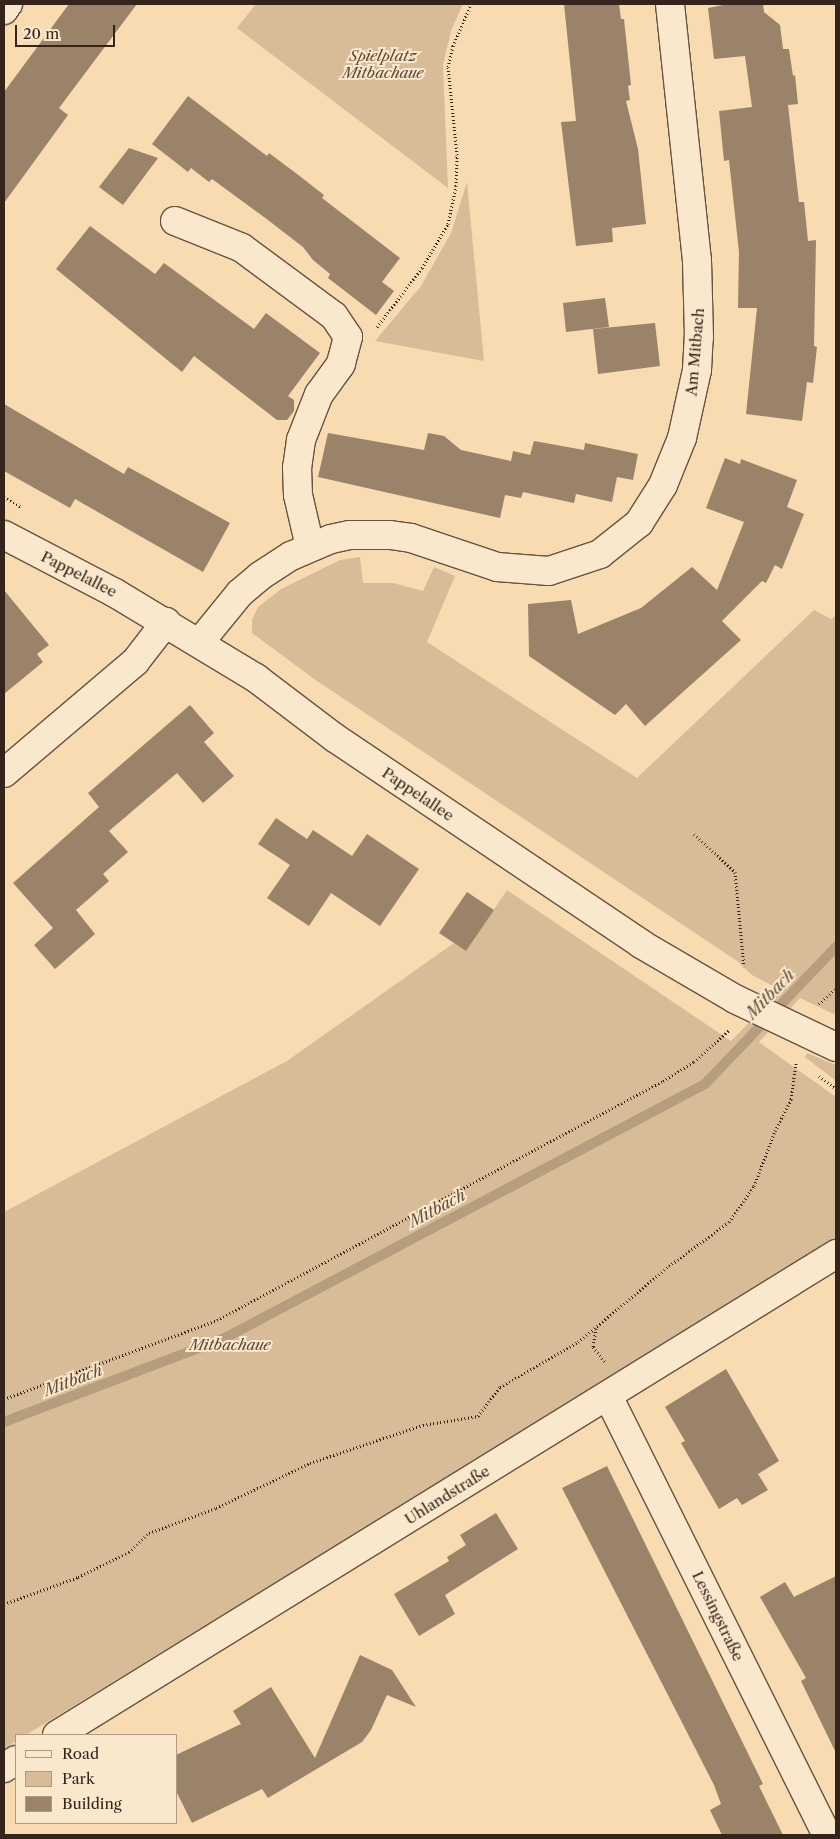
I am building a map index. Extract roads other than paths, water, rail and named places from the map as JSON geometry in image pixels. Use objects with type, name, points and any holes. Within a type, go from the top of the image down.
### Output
[{"type":"street","points":[[4,10],[8,4]]},
{"type":"street","name":"Am Mitbach","points":[[200,642],[240,593],[268,571],[310,547],[350,535],[390,535],[411,538],[497,567],[549,571],[600,554],[639,523],[653,504],[682,438],[697,370],[699,337],[697,261],[670,4]]},
{"type":"street","points":[[175,221],[242,248],[326,311],[343,327],[348,337],[347,350],[341,364],[319,394],[301,440],[297,467],[298,495],[310,547]]},
{"type":"street","name":"Pappelallee","points":[[4,535],[200,642],[598,916],[769,1016],[836,1047]]},
{"type":"street","points":[[4,774],[135,662],[166,622]]},
{"type":"street","name":"Uhlandstraße","points":[[59,1734],[836,1254]]},
{"type":"street","name":"Lessingstraße","points":[[608,1396],[827,1835]]},
{"type":"street","points":[[4,1768],[15,1761]]},
{"type":"waterway","name":"Mitbach","points":[[4,1422],[223,1339],[705,1084],[836,947]]},
{"type":"park label","name":"Spielplatz Mitbachaue","points":[[383,64]]},
{"type":"park label","name":"Mitbachaue","points":[[230,1345]]}]
